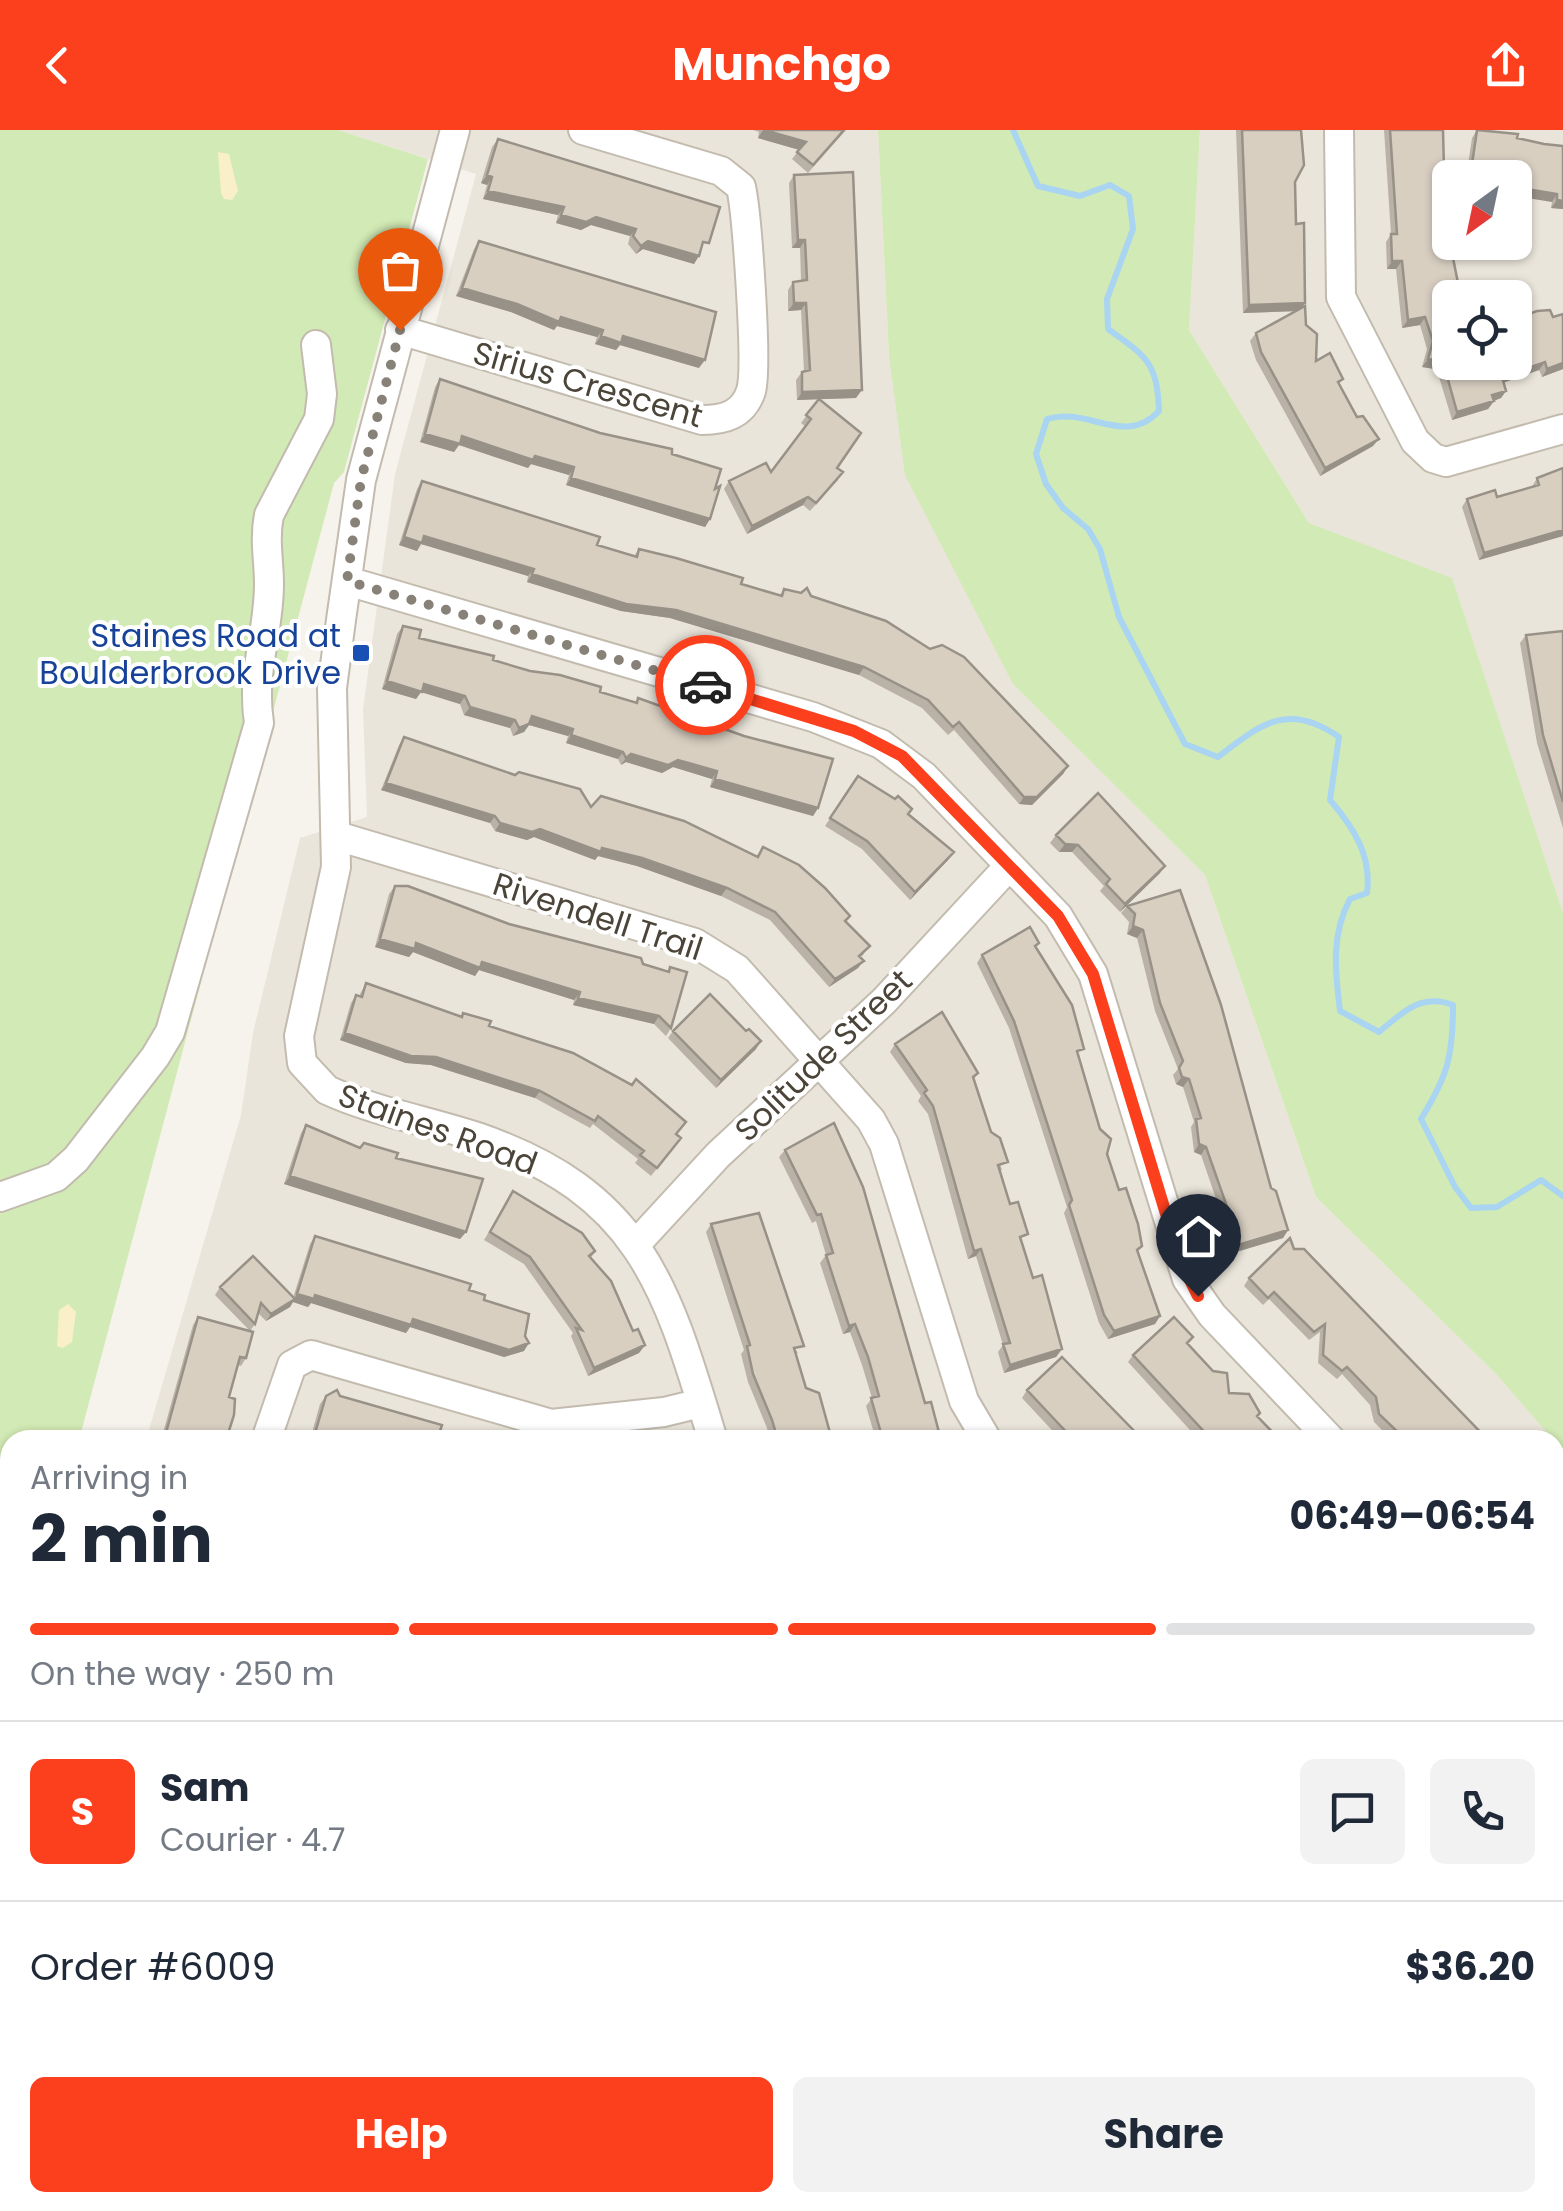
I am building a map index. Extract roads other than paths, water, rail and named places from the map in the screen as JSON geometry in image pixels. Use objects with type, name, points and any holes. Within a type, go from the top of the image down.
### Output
[{"type":"street","name":"Staines Road","points":[[455,130],[361,480],[332,688],[336,866],[300,1025],[300,1055],[308,1074],[338,1095],[477,1138],[537,1162],[600,1205],[636,1244],[668,1299],[710,1430]]},
{"type":"street","name":"Sirius Crescent","points":[[400,330],[702,420],[720,420],[740,409],[753,378],[740,186],[722,171],[583,130]]},
{"type":"street","points":[[1339,130],[1341,297],[1415,441],[1432,458],[1446,462],[1563,429]]},
{"type":"street","points":[[0,1198],[56,1177],[76,1158],[170,1032],[259,723],[253,688],[269,585],[266,531],[269,515],[318,419],[322,394],[316,345]]},
{"type":"street","points":[[347,581],[854,731],[902,756],[1058,916],[1086,957],[1186,1279],[1212,1315],[1321,1430]]},
{"type":"street","name":"Rivendell Trail","points":[[336,836],[695,942],[737,969],[857,1102],[884,1144],[964,1401],[981,1430]]},
{"type":"street","name":"Solitude Street","points":[[636,1244],[718,1155],[884,1000],[1010,866]]},
{"type":"street","points":[[269,1430],[292,1365],[311,1355],[552,1424],[664,1412],[702,1402]]},
{"type":"waterway","points":[[1013,130],[1038,186],[1080,196],[1110,185],[1129,196],[1133,229],[1107,299],[1108,329],[1141,354],[1152,371],[1158,395],[1159,411],[1133,426],[1077,417],[1047,419],[1036,454],[1046,484],[1063,508],[1088,529],[1100,549],[1119,617],[1185,744],[1218,757],[1262,727],[1290,719],[1305,720],[1339,737],[1330,800],[1359,842],[1368,879],[1367,893],[1350,899],[1337,939],[1340,1011],[1379,1032],[1413,1006],[1431,1001],[1453,1005],[1447,1065],[1421,1119],[1455,1187],[1471,1208],[1497,1207],[1541,1180],[1563,1196]]},
{"type":"place","name":"Staines Road at Boulderbrook Drive","points":[[361,653]]}]
